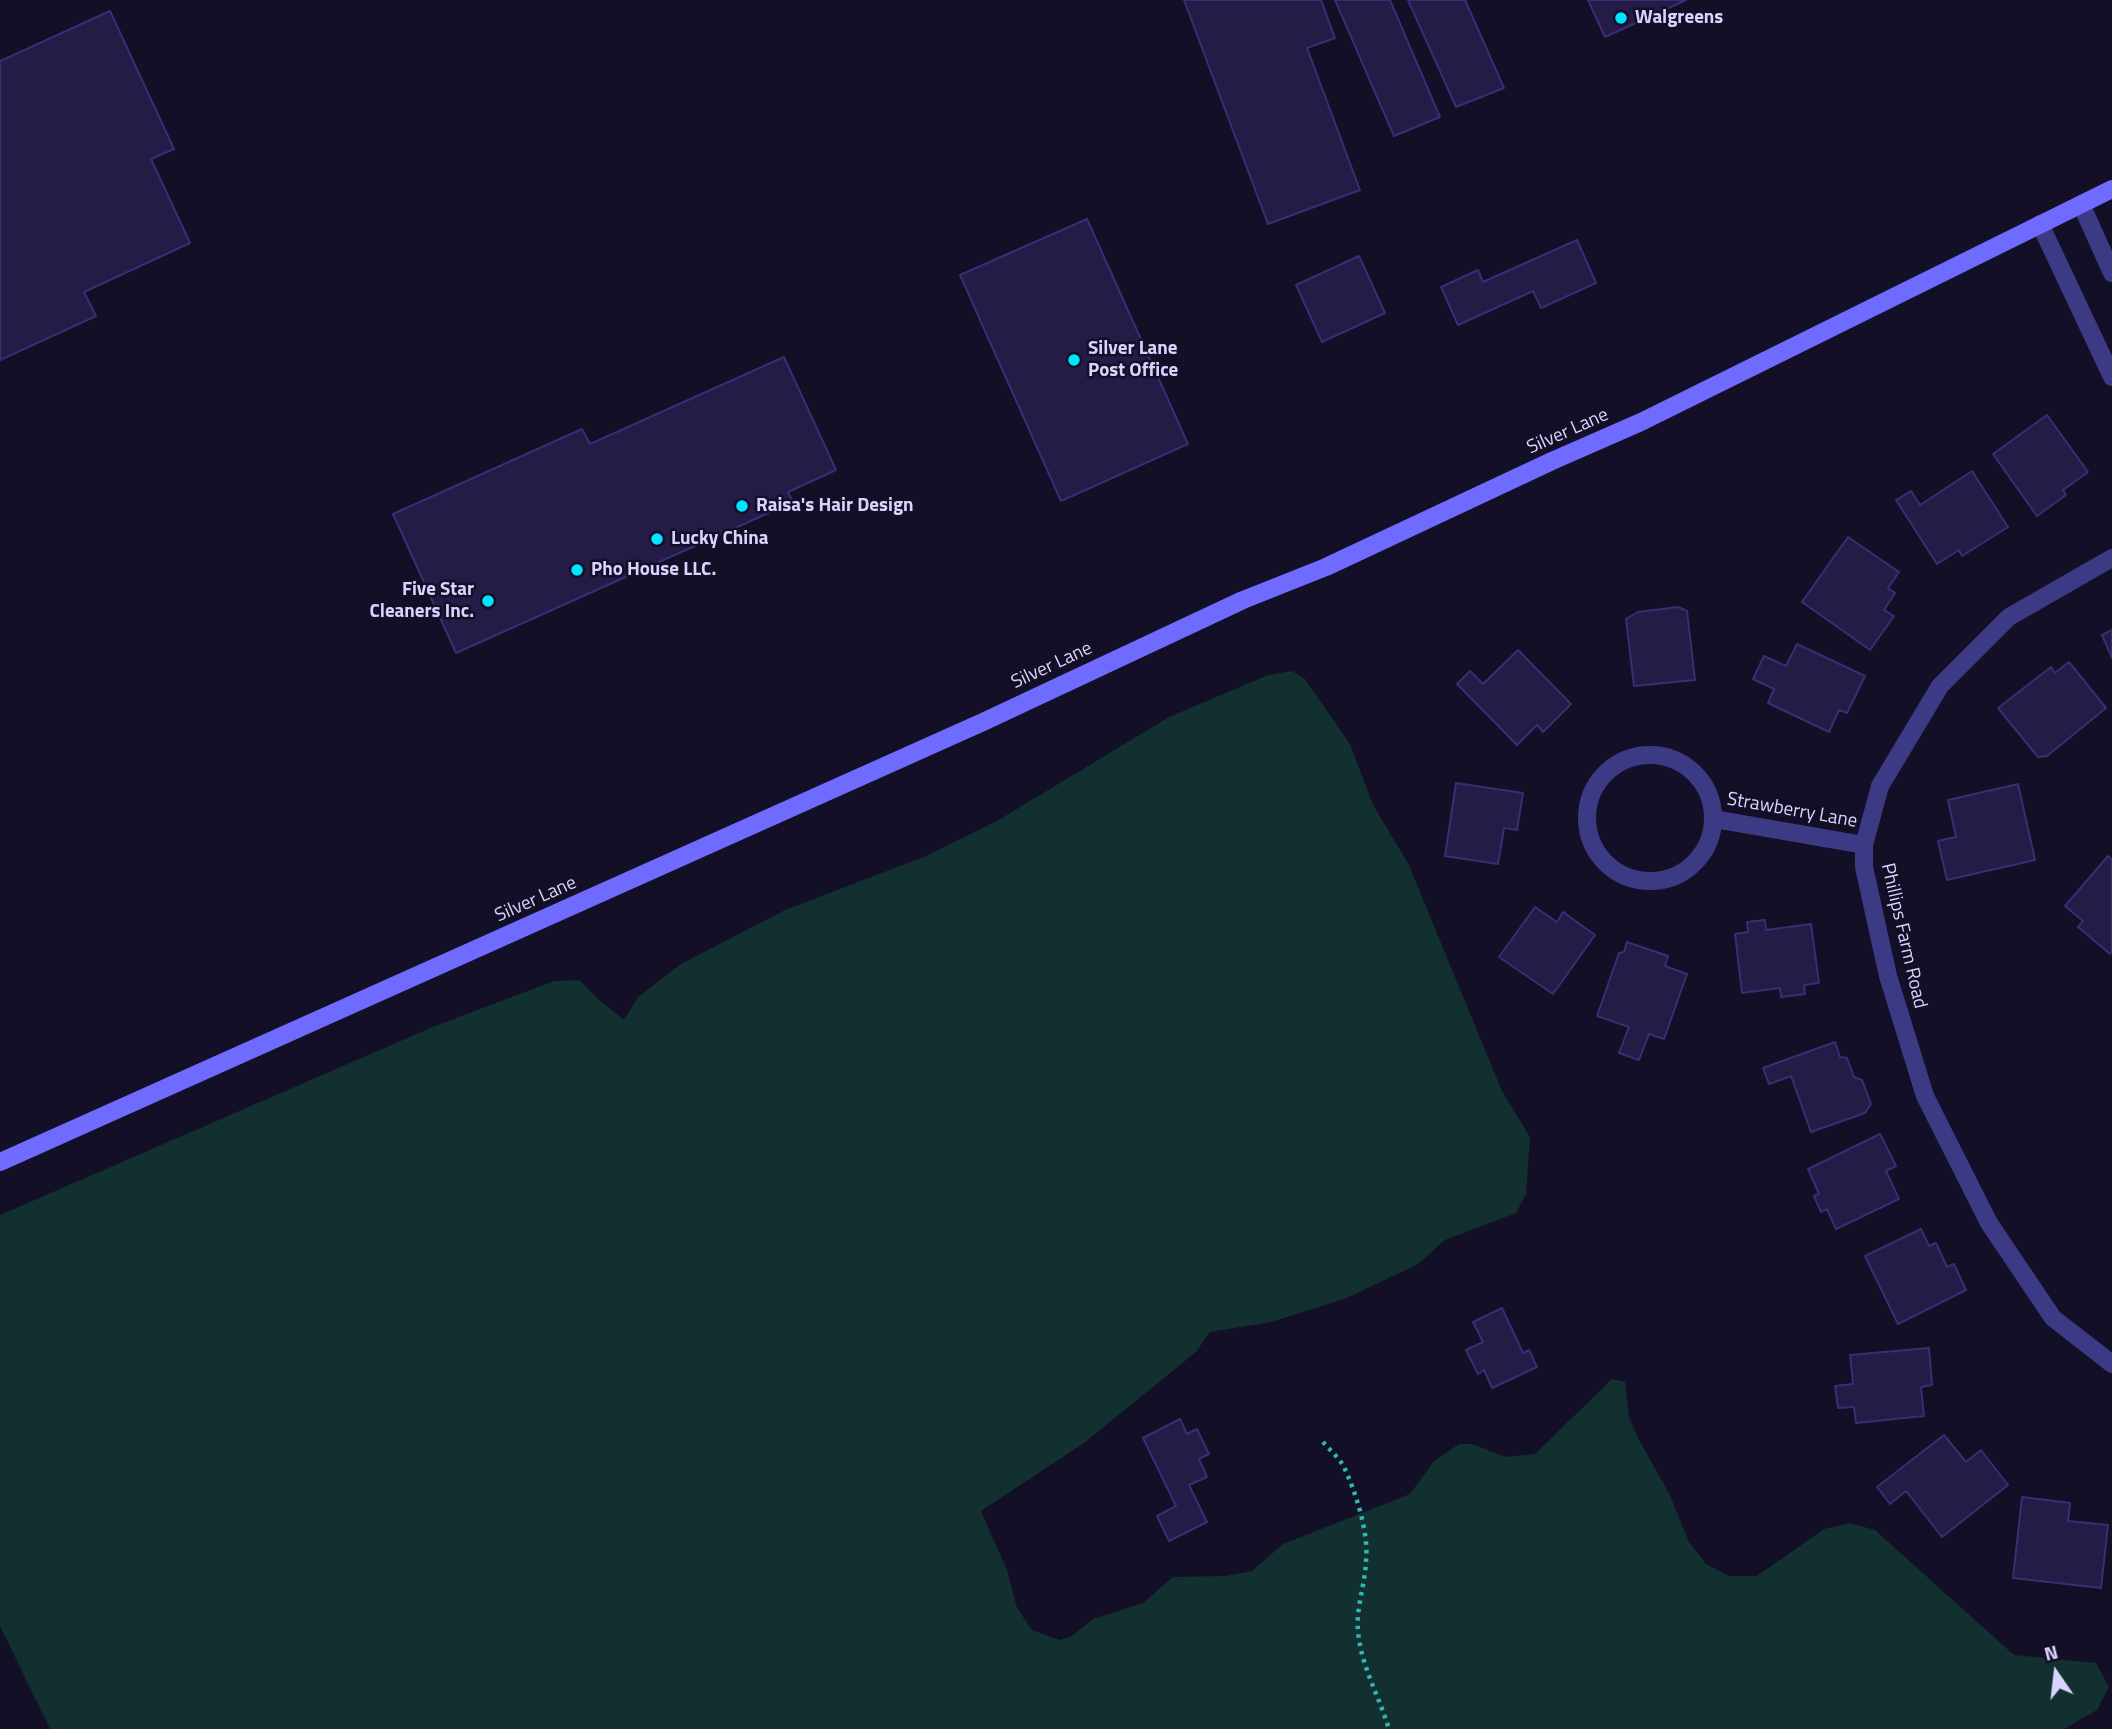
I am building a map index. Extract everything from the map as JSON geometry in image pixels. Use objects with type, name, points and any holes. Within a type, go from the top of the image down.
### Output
[{"type":"main road","name":"Silver Lane","points":[[0,1162],[932,745],[1243,600],[1326,567],[1641,422],[2112,188]]},
{"type":"street","points":[[2081,204],[2112,273]]},
{"type":"street","points":[[2040,224],[2112,377]]},
{"type":"street","name":"Phillips Farm Road","points":[[2112,558],[2009,618],[1940,686],[1880,786],[1864,845],[1864,867],[1888,976],[1925,1096],[1989,1223],[2053,1318],[2112,1364]]},
{"type":"street","name":"Strawberry Lane","points":[[1647,755],[1676,760],[1700,778],[1710,798],[1714,819],[1708,846],[1694,863],[1676,876],[1655,882],[1631,879],[1612,869],[1596,853],[1588,833],[1586,813],[1592,792],[1609,770],[1628,758],[1647,755]]},
{"type":"street","name":"Strawberry Lane","points":[[1714,819],[1864,845]]},
{"type":"path","points":[[1323,1442],[1343,1466],[1366,1535],[1366,1562],[1358,1604],[1358,1630],[1363,1659],[1384,1711],[1388,1729]]},
{"type":"green space","points":[[1292,671],[1305,679],[1350,744],[1373,805],[1408,863],[1502,1091],[1530,1137],[1526,1194],[1516,1213],[1445,1240],[1418,1264],[1347,1298],[1271,1322],[1210,1332],[1196,1352],[1084,1443],[981,1511],[1007,1570],[1017,1608],[1032,1630],[1059,1640],[1072,1636],[1093,1619],[1143,1603],[1173,1577],[1226,1576],[1252,1571],[1283,1544],[1410,1494],[1434,1461],[1459,1444],[1472,1444],[1506,1457],[1535,1454],[1612,1379],[1625,1382],[1629,1417],[1639,1440],[1669,1493],[1689,1542],[1706,1564],[1729,1576],[1757,1576],[1824,1529],[1850,1523],[1875,1530],[2014,1655],[2096,1663],[2109,1687],[2097,1710],[2064,1729],[50,1729],[0,1626],[0,1215],[435,1026],[554,981],[579,980],[624,1020],[638,997],[681,964],[785,910],[926,856],[997,821],[1169,717],[1268,675]]},
{"type":"building","points":[[1184,0],[1321,0],[1335,38],[1307,48],[1360,190],[1268,224]]},
{"type":"building","points":[[1335,0],[1390,0],[1440,117],[1394,136]]},
{"type":"building","points":[[1408,0],[1465,0],[1504,88],[1456,107]]},
{"type":"building","name":"Walgreens","points":[[1588,0],[1686,0],[1605,37]]},
{"type":"building","points":[[110,11],[174,149],[151,159],[190,243],[84,292],[96,316],[0,360],[0,61]]},
{"type":"building","name":"Silver Lane Post Office","points":[[1087,219],[1188,444],[1061,501],[960,275]]},
{"type":"building","points":[[1577,240],[1596,283],[1541,308],[1533,291],[1458,325],[1441,287],[1478,270],[1483,282]]},
{"type":"building","points":[[1359,256],[1385,313],[1322,342],[1296,285]]},
{"type":"building","points":[[784,357],[836,470],[788,492],[793,502],[456,653],[393,514],[582,429],[590,444]]},
{"type":"building","points":[[2047,415],[2088,472],[2063,490],[2066,495],[2037,516],[1993,454]]},
{"type":"building","points":[[1972,471],[2008,527],[1962,556],[1959,550],[1937,564],[1896,500],[1911,491],[1920,505]]},
{"type":"building","points":[[1848,537],[1899,572],[1888,588],[1895,593],[1884,610],[1894,616],[1870,650],[1802,602]]},
{"type":"building","points":[[1678,607],[1687,611],[1695,680],[1634,686],[1626,619],[1638,612]]},
{"type":"building","points":[[2112,630],[2112,658],[2102,635]]},
{"type":"building","points":[[1797,644],[1865,676],[1847,713],[1839,710],[1829,732],[1768,703],[1774,689],[1753,679],[1764,656],[1786,666]]},
{"type":"building","points":[[1518,650],[1571,704],[1543,732],[1537,725],[1517,745],[1457,684],[1470,671],[1483,684]]},
{"type":"building","points":[[2069,662],[2106,708],[2047,756],[2038,757],[1998,708],[2051,667],[2055,673]]},
{"type":"building","points":[[1456,783],[1523,793],[1517,830],[1504,828],[1498,864],[1445,856]]},
{"type":"building","points":[[2018,784],[2035,860],[1947,880],[1938,841],[1956,837],[1948,800]]},
{"type":"building","points":[[2108,856],[2112,860],[2110,954],[2078,927],[2083,921],[2065,906]]},
{"type":"building","points":[[1535,907],[1557,922],[1563,912],[1595,935],[1553,994],[1499,957]]},
{"type":"building","points":[[1765,920],[1766,930],[1811,924],[1819,983],[1804,985],[1805,994],[1781,997],[1780,988],[1742,993],[1735,934],[1748,932],[1747,922]]},
{"type":"building","points":[[1627,942],[1668,956],[1665,966],[1687,974],[1664,1039],[1649,1034],[1639,1060],[1619,1053],[1629,1027],[1597,1016],[1619,953],[1624,952]]},
{"type":"building","points":[[1835,1042],[1840,1057],[1847,1058],[1854,1077],[1862,1080],[1871,1104],[1865,1113],[1811,1132],[1791,1076],[1769,1084],[1763,1068]]},
{"type":"building","points":[[1880,1134],[1896,1166],[1886,1171],[1899,1199],[1836,1229],[1827,1209],[1821,1212],[1814,1196],[1819,1194],[1808,1169]]},
{"type":"building","points":[[1921,1229],[1929,1246],[1936,1243],[1947,1267],[1954,1264],[1966,1290],[1898,1324],[1865,1256]]},
{"type":"building","points":[[1502,1308],[1523,1353],[1529,1350],[1537,1367],[1492,1388],[1484,1370],[1478,1374],[1466,1350],[1483,1342],[1473,1322]]},
{"type":"building","points":[[1929,1348],[1932,1385],[1921,1387],[1924,1416],[1856,1423],[1854,1407],[1838,1408],[1835,1386],[1853,1384],[1850,1355]]},
{"type":"building","points":[[1180,1419],[1187,1434],[1197,1429],[1209,1454],[1199,1459],[1207,1477],[1189,1485],[1207,1522],[1169,1541],[1157,1516],[1176,1506],[1143,1438]]},
{"type":"building","points":[[1944,1435],[1966,1462],[1981,1450],[2008,1485],[1942,1537],[1906,1491],[1890,1504],[1877,1487]]},
{"type":"building","points":[[2022,1497],[2070,1503],[2068,1521],[2108,1525],[2101,1588],[2013,1578]]},
{"type":"place","name":"Walgreens","points":[[1621,18]]},
{"type":"place","name":"Silver Lane Post Office","points":[[1074,360]]},
{"type":"place","name":"Raisa's Hair Design","points":[[742,506]]},
{"type":"place","name":"Lucky China","points":[[657,539]]},
{"type":"place","name":"Pho House LLC.","points":[[577,570]]},
{"type":"place","name":"Five Star Cleaners Inc.","points":[[488,601]]}]
